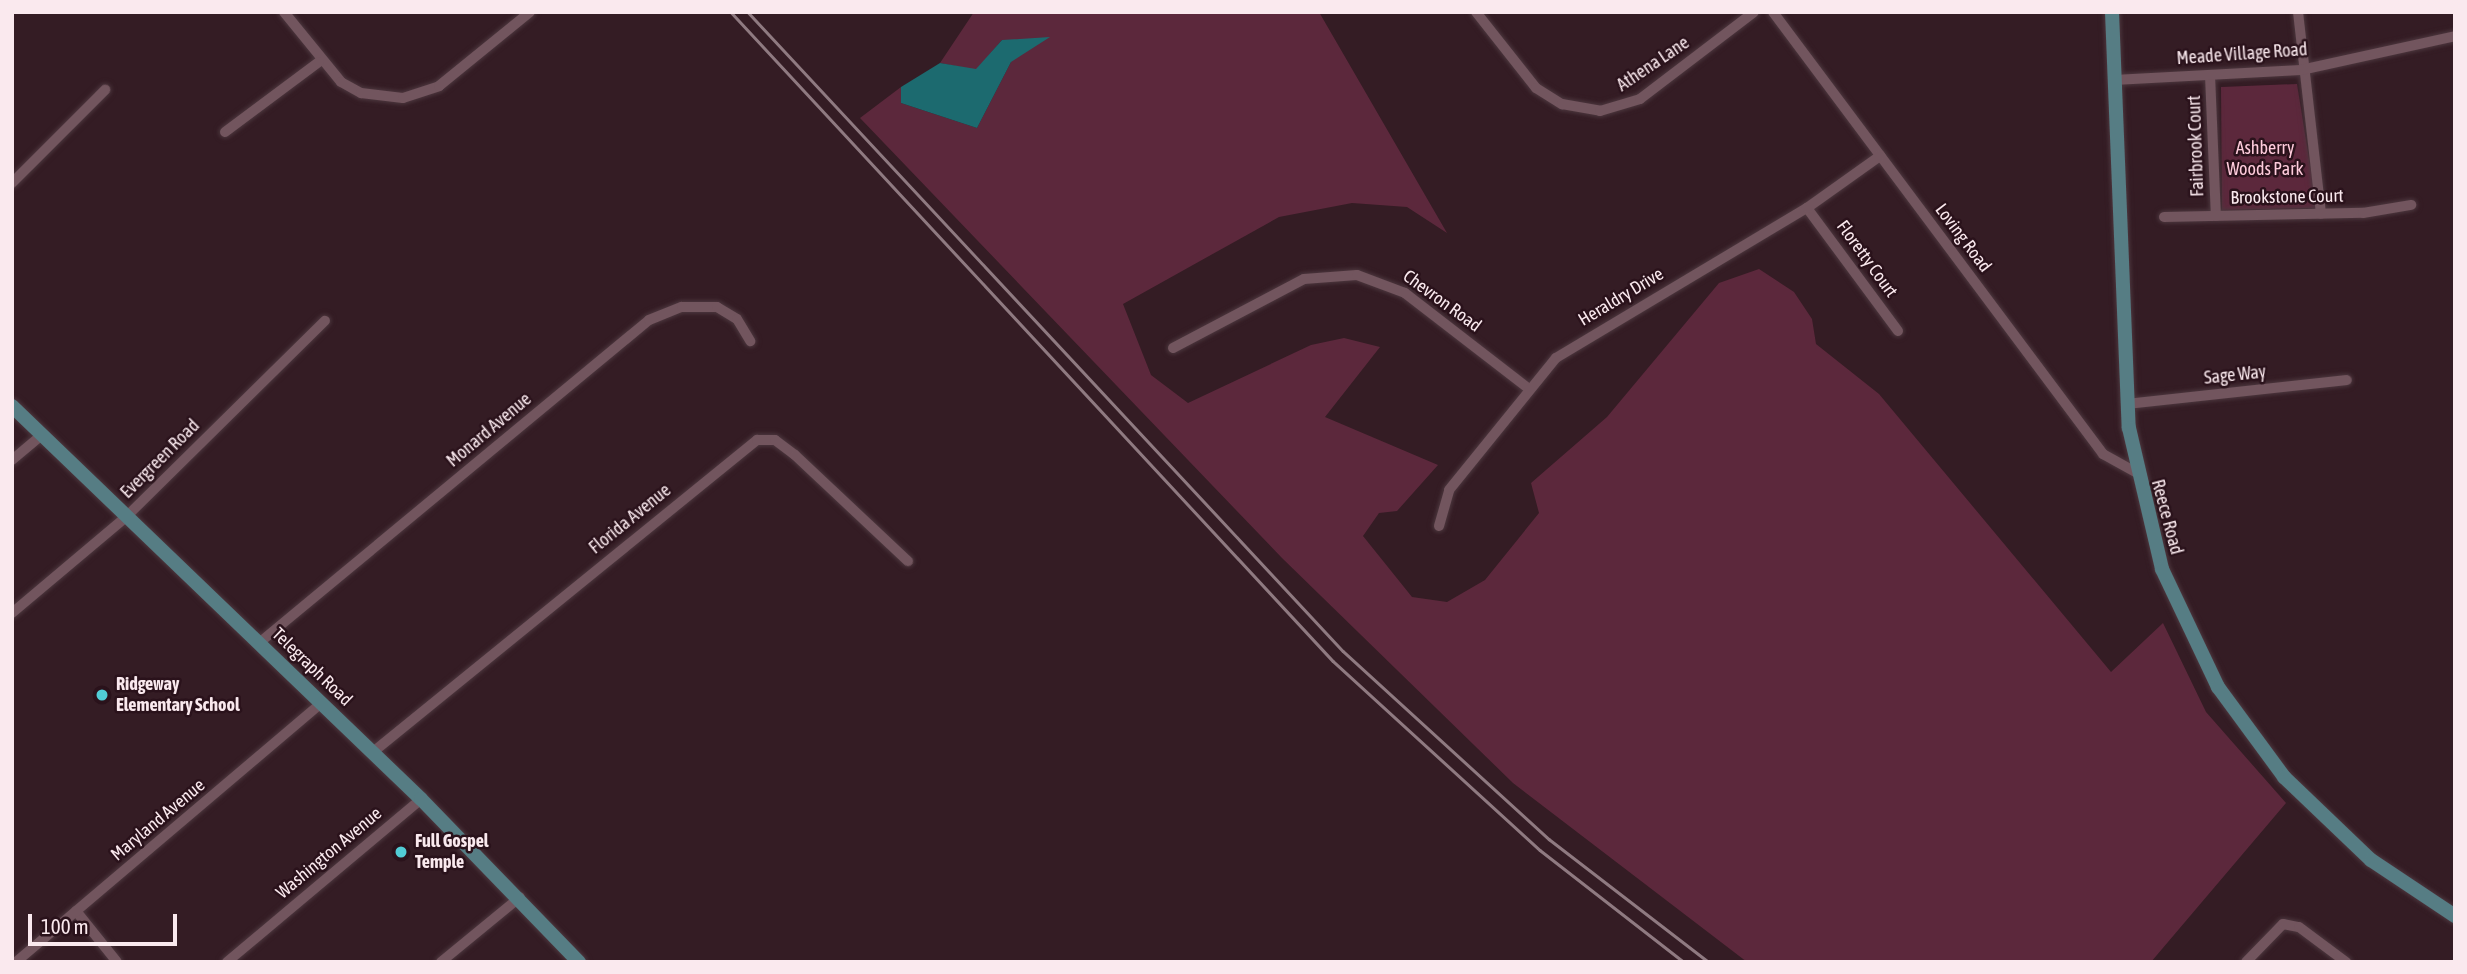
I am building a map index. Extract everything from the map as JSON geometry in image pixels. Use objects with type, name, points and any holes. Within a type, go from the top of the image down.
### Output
[{"type":"main road","name":"Reece Road","points":[[2112,12],[2127,404],[2135,472],[2173,599],[2247,730],[2332,828],[2455,916]]},
{"type":"main road","name":"Telegraph Road","points":[[12,406],[421,799],[520,897],[579,962]]},
{"type":"street","points":[[284,12],[319,62],[361,93],[420,94],[447,81],[530,12]]},
{"type":"street","name":"Athena Lane","points":[[1476,12],[1536,88],[1562,104],[1600,111],[1640,99],[1754,12]]},
{"type":"street","name":"Loving Road","points":[[1773,12],[2104,454],[2135,472]]},
{"type":"street","points":[[2298,12],[2301,70],[2321,214]]},
{"type":"street","name":"Meade Village Road","points":[[2114,80],[2301,70],[2455,36]]},
{"type":"street","points":[[225,132],[319,62]]},
{"type":"street","name":"Fairbrook Court","points":[[2210,75],[2216,216]]},
{"type":"street","points":[[12,183],[105,90]]},
{"type":"street","name":"Heraldry Drive","points":[[1439,526],[1448,490],[1528,388],[1572,347],[1807,208],[1880,156]]},
{"type":"street","name":"Brookstone Court","points":[[2164,217],[2321,214],[2411,205]]},
{"type":"street","name":"Floretty Court","points":[[1807,208],[1898,331]]},
{"type":"street","name":"Chevron Road","points":[[1173,348],[1304,279],[1357,275],[1405,293],[1528,388]]},
{"type":"street","name":"Monard Avenue","points":[[259,643],[649,320],[682,307],[717,307],[737,319],[750,341]]},
{"type":"street","name":"Evergreen Road","points":[[12,613],[127,516],[325,321]]},
{"type":"street","name":"Sage Way","points":[[2127,404],[2347,380]]},
{"type":"street","points":[[12,460],[42,435]]},
{"type":"street","name":"Florida Avenue","points":[[373,752],[757,440],[775,440],[795,455],[908,561]]},
{"type":"street","name":"Maryland Avenue","points":[[16,962],[321,703]]},
{"type":"street","name":"Washington Avenue","points":[[227,962],[421,799]]},
{"type":"street","points":[[441,962],[520,897]]},
{"type":"street","points":[[76,911],[117,962]]},
{"type":"street","points":[[2246,962],[2283,924],[2299,928],[2346,962]]},
{"type":"green space","points":[[974,12],[1319,12],[1447,233],[1407,207],[1352,203],[1279,217],[1123,304],[1151,375],[1188,403],[1311,345],[1344,338],[1380,347],[1325,417],[1438,465],[1397,511],[1379,513],[1363,536],[1412,597],[1447,602],[1485,580],[1539,513],[1531,483],[1607,417],[1719,283],[1759,269],[1794,292],[1812,319],[1816,344],[1879,394],[2111,672],[2163,623],[2206,712],[2286,803],[2151,962],[1747,962],[1513,783],[1282,558],[860,118],[901,87],[901,103],[977,128],[1011,62],[1002,40],[976,70],[940,63]]},
{"type":"green space","name":"Ashberry Woods Park","points":[[2297,84],[2317,208],[2222,210],[2221,87]]},
{"type":"water","points":[[1050,37],[1011,62],[977,128],[901,103],[901,87],[940,63],[976,69],[1002,40]]},
{"type":"railway","points":[[731,12],[1333,661],[1540,850],[1684,962]]},
{"type":"railway","points":[[748,12],[1343,651],[1549,839],[1709,962]]},
{"type":"place","name":"Ridgeway Elementary School","points":[[102,695]]},
{"type":"place","name":"Full Gospel Temple","points":[[401,852]]}]
